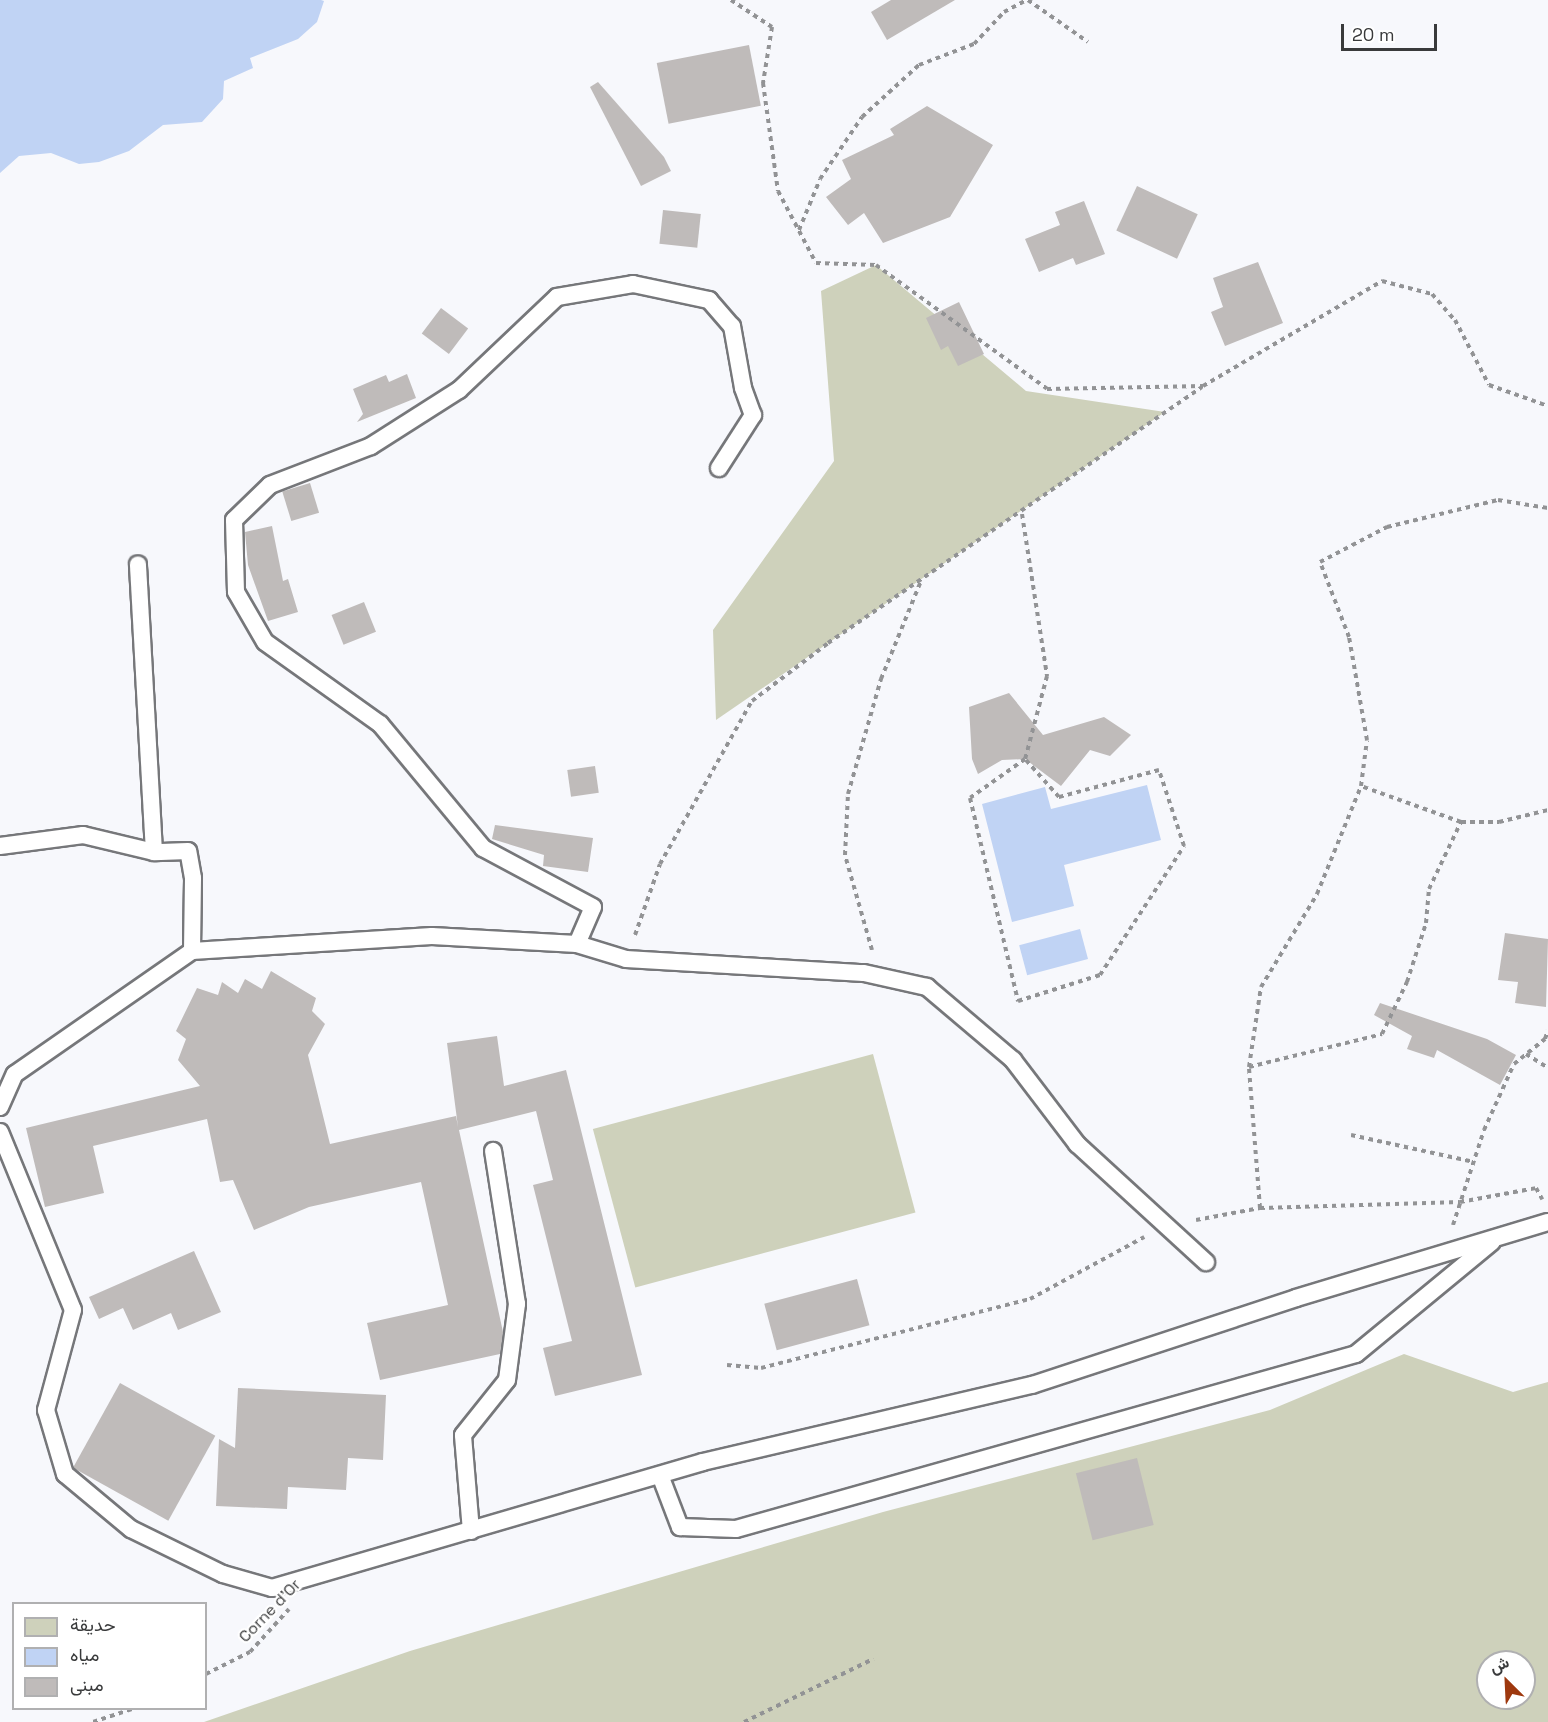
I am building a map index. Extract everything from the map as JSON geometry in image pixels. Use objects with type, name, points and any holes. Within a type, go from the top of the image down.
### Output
[{"type":"lane","points":[[578,944],[594,907],[483,848],[380,724],[265,642],[236,592],[234,520],[270,485],[371,446],[459,390],[557,297],[633,284],[709,300],[732,326],[743,387],[753,416],[719,468]]},
{"type":"lane","points":[[138,564],[154,852]]},
{"type":"lane","points":[[0,846],[83,835],[154,852],[188,851],[193,878],[192,951]]},
{"type":"lane","points":[[0,1107],[15,1074],[192,951],[432,936],[578,944],[626,959],[879,976],[927,987],[1013,1060],[1077,1144],[1206,1262]]},
{"type":"lane","points":[[0,1132],[73,1310],[46,1410],[65,1474],[131,1529],[223,1574],[272,1588],[318,1578],[660,1475],[1032,1385],[1548,1222]]},
{"type":"lane","points":[[471,1531],[463,1435],[507,1380],[517,1304],[493,1151]]},
{"type":"lane","points":[[660,1475],[680,1527],[736,1529],[1356,1354],[1498,1237]]},
{"type":"path","points":[[731,0],[772,27],[764,82],[778,191],[816,263],[876,265],[1047,389],[1203,386],[1210,381]]},
{"type":"path","points":[[799,231],[819,179],[862,117],[919,65],[974,44],[1004,12],[1028,0],[1088,42]]},
{"type":"path","points":[[626,959],[660,864],[752,701],[828,643],[1022,514],[1210,381],[1382,281],[1432,294],[1455,320],[1489,385],[1548,406]]},
{"type":"path","points":[[1260,1208],[1249,1067],[1261,987],[1317,894],[1361,786],[1367,740],[1349,637],[1320,562],[1387,527],[1498,500],[1548,508]]},
{"type":"path","points":[[1022,514],[1047,676],[1024,759],[970,798],[1018,1001],[1100,975],[1184,846],[1159,770],[1059,797],[1024,759]]},
{"type":"path","points":[[879,976],[845,855],[848,794],[881,679],[921,581]]},
{"type":"path","points":[[1361,786],[1461,822],[1499,822],[1548,810]]},
{"type":"path","points":[[1249,1067],[1382,1034],[1413,962],[1426,923],[1430,889],[1461,822]]},
{"type":"path","points":[[1444,1254],[1473,1162],[1514,1065],[1548,1030]]},
{"type":"path","points":[[1527,1054],[1548,1068]]},
{"type":"path","points":[[1351,1135],[1473,1162]]},
{"type":"path","points":[[727,1365],[761,1368],[1030,1299],[1166,1225],[1260,1208],[1460,1202],[1536,1188],[1544,1203]]},
{"type":"path","name":"Corne d'Or","points":[[207,1674],[250,1652],[318,1578]]},
{"type":"path","points":[[744,1722],[873,1659]]},
{"type":"path","points":[[93,1722],[129,1710]]},
{"type":"green space","points":[[876,265],[1026,391],[1165,412],[716,720],[713,630],[834,461],[821,291]]},
{"type":"green space","points":[[873,1054],[915,1212],[635,1287],[593,1129]]},
{"type":"green space","points":[[1404,1354],[1513,1392],[1548,1382],[1548,1722],[204,1722],[410,1651],[883,1512],[1270,1410]]},
{"type":"water","points":[[0,0],[324,1],[317,22],[298,39],[250,58],[253,68],[224,81],[223,99],[202,122],[163,125],[129,151],[99,162],[79,164],[51,153],[19,156],[0,173]]},
{"type":"water","points":[[1147,785],[1161,840],[1064,865],[1074,906],[1012,922],[982,804],[1045,787],[1051,809]]},
{"type":"water","points":[[1080,929],[1088,959],[1027,975],[1019,945]]},
{"type":"building","points":[[891,0],[955,0],[887,40],[871,12]]},
{"type":"building","points":[[749,45],[761,106],[669,124],[657,63]]},
{"type":"building","points":[[598,82],[664,157],[671,171],[641,186],[590,87]]},
{"type":"building","points":[[927,106],[993,145],[950,217],[883,243],[864,213],[848,225],[826,197],[851,179],[842,160],[894,135],[890,129]]},
{"type":"building","points":[[1137,186],[1198,214],[1177,259],[1116,230]]},
{"type":"building","points":[[1084,201],[1105,254],[1076,265],[1073,258],[1039,272],[1025,239],[1060,225],[1055,212]]},
{"type":"building","points":[[663,210],[701,214],[697,248],[659,244]]},
{"type":"building","points":[[1258,262],[1283,323],[1225,346],[1211,312],[1223,307],[1213,278]]},
{"type":"building","points":[[959,302],[984,354],[958,366],[948,346],[941,350],[926,318]]},
{"type":"building","points":[[441,308],[468,328],[449,354],[422,334]]},
{"type":"building","points":[[407,374],[416,398],[357,422],[363,414],[353,389],[386,375],[389,382]]},
{"type":"building","points":[[310,483],[319,513],[291,521],[282,491]]},
{"type":"building","points":[[272,526],[283,581],[288,579],[298,612],[268,621],[248,565],[245,532]]},
{"type":"building","points":[[364,602],[376,632],[344,645],[332,615]]},
{"type":"building","points":[[1009,693],[1043,735],[1104,717],[1131,735],[1110,756],[1090,750],[1061,786],[1025,759],[1002,760],[978,774],[972,759],[969,707]]},
{"type":"building","points":[[595,766],[599,793],[571,797],[567,770]]},
{"type":"building","points":[[495,825],[593,838],[588,872],[543,866],[544,855],[492,839]]},
{"type":"building","points":[[1505,933],[1548,939],[1546,1007],[1515,1003],[1518,982],[1498,980]]},
{"type":"building","points":[[271,971],[316,998],[312,1011],[325,1024],[308,1055],[330,1144],[456,1116],[458,1127],[447,1043],[497,1036],[504,1086],[566,1070],[642,1375],[555,1396],[543,1348],[572,1341],[533,1185],[553,1180],[536,1111],[459,1130],[503,1332],[500,1354],[380,1380],[367,1323],[448,1305],[421,1182],[309,1207],[254,1230],[233,1180],[220,1182],[207,1119],[93,1146],[104,1193],[45,1207],[26,1128],[200,1086],[178,1060],[186,1039],[176,1031],[197,988],[218,995],[222,982],[238,993],[245,979],[262,989]]},
{"type":"building","points":[[1380,1003],[1487,1039],[1516,1055],[1500,1085],[1437,1050],[1434,1058],[1407,1049],[1412,1036],[1374,1015]]},
{"type":"building","points":[[194,1251],[221,1312],[178,1330],[171,1313],[133,1330],[123,1308],[99,1319],[89,1297]]},
{"type":"building","points":[[857,1279],[869,1325],[777,1350],[764,1304]]},
{"type":"building","points":[[120,1383],[215,1436],[168,1521],[73,1468]]},
{"type":"building","points":[[238,1388],[386,1395],[383,1460],[348,1458],[346,1490],[288,1487],[287,1509],[216,1506],[219,1439],[235,1448]]},
{"type":"building","points":[[1137,1458],[1154,1525],[1093,1540],[1076,1473]]}]
